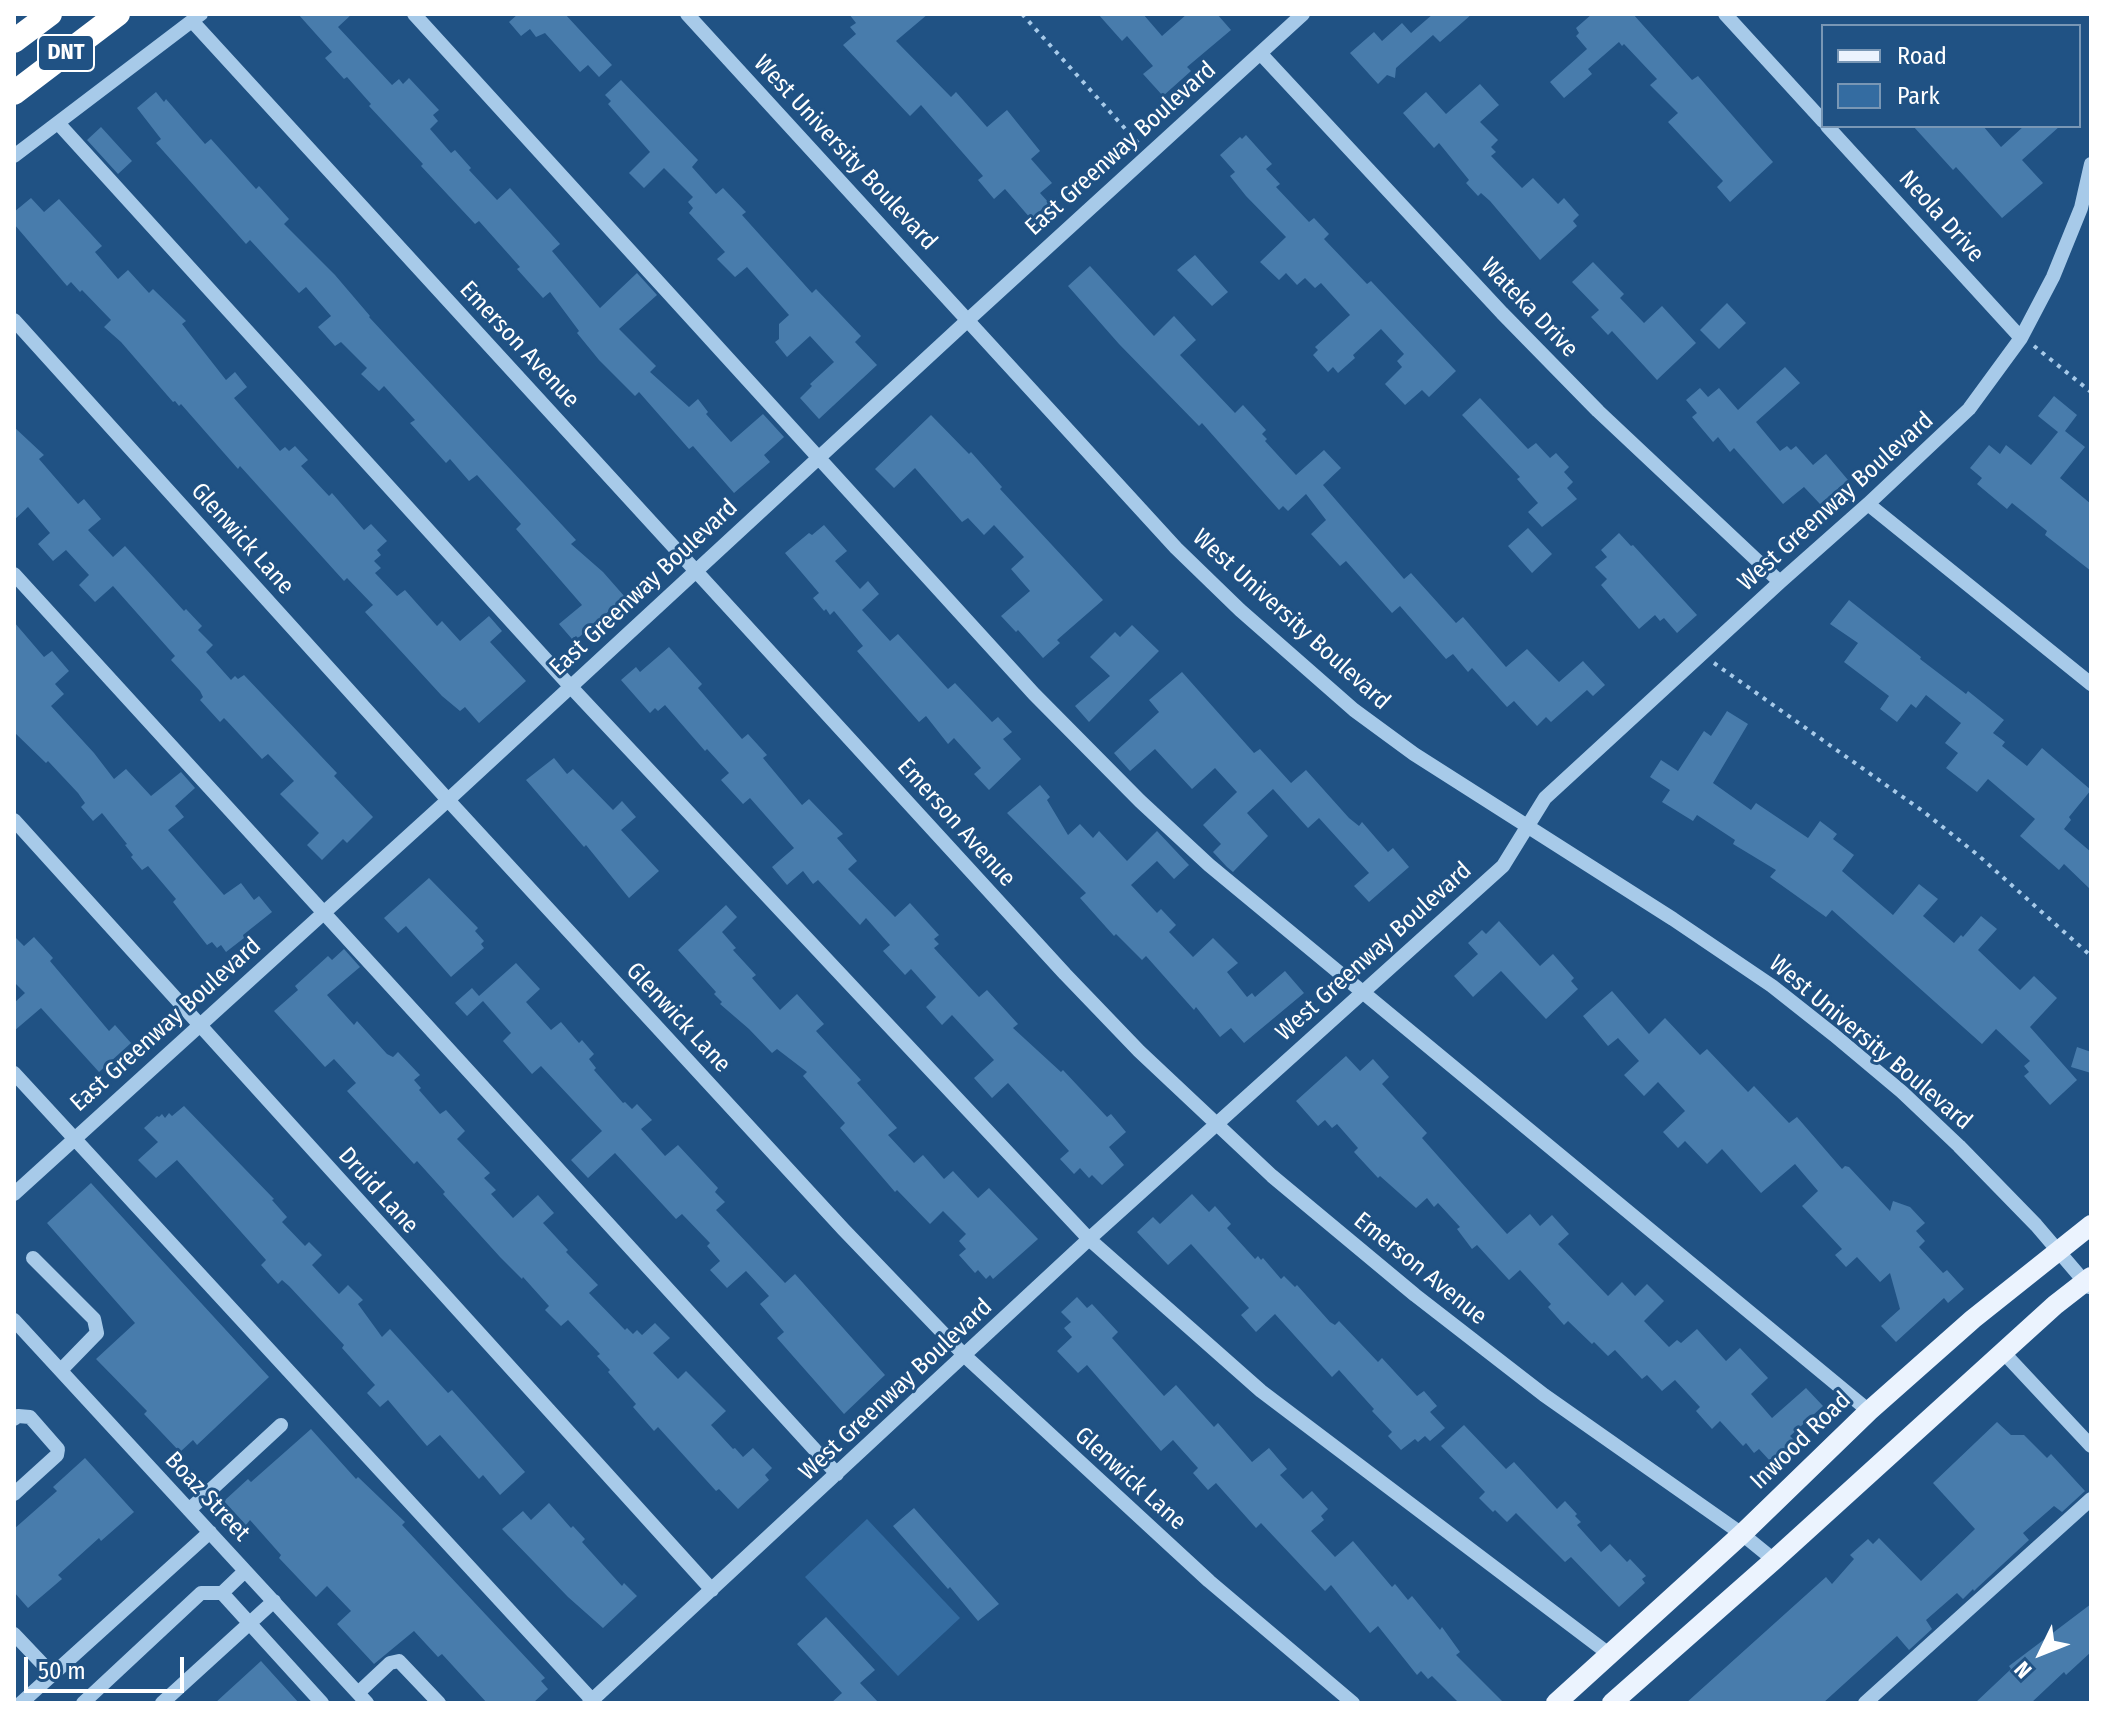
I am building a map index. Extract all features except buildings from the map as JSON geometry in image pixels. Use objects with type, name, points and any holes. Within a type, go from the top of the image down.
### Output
[{"type":"highway","name":"DNT","points":[[14,41],[50,14]]},
{"type":"highway","name":"DNT","points":[[14,93],[118,14]]},
{"type":"main road","name":"Inwood Road","points":[[1556,1703],[1742,1534],[1869,1411],[1973,1319],[2091,1225]]},
{"type":"main road","points":[[1612,1703],[2003,1352],[2089,1283]]},
{"type":"street","points":[[414,14],[1034,694],[1140,801],[1209,865],[1869,1411]]},
{"type":"street","name":"West University Boulevard","points":[[687,14],[1176,548],[1250,619],[1354,710],[1414,754],[1673,919],[1772,986],[1834,1035],[1902,1092],[1959,1146],[2089,1283]]},
{"type":"street","name":"East Greenway Boulevard","points":[[14,1194],[448,800],[1303,14]]},
{"type":"street","points":[[1725,14],[1821,119]]},
{"type":"street","points":[[14,156],[197,18]]},
{"type":"street","name":"Emerson Avenue","points":[[197,18],[1065,974],[1215,1124],[1272,1176],[1415,1295],[1544,1395],[1742,1534],[1774,1560]]},
{"type":"street","name":"Wateka Drive","points":[[1260,53],[1598,411],[1780,582]]},
{"type":"street","points":[[58,123],[570,686],[1089,1239],[1261,1391],[1609,1654]]},
{"type":"street","name":"Neola Drive","points":[[1829,128],[2021,338]]},
{"type":"street","name":"West Greenway Boulevard","points":[[591,1702],[1089,1239],[1503,866],[1545,798],[1969,409],[2021,338],[2069,243],[2091,164]]},
{"type":"street","name":"Glenwick Lane","points":[[14,320],[448,800],[833,1219],[965,1356],[1209,1581],[1353,1703]]},
{"type":"street","points":[[1868,504],[2091,684]]},
{"type":"street","points":[[14,574],[837,1474]]},
{"type":"street","name":"Druid Lane","points":[[14,820],[712,1590]]},
{"type":"street","points":[[14,1073],[591,1702]]},
{"type":"street","points":[[33,1258],[94,1319],[97,1333],[61,1370]]},
{"type":"street","name":"Boaz Street","points":[[14,1320],[362,1698]]},
{"type":"street","points":[[2003,1352],[2091,1446]]},
{"type":"street","points":[[14,1419],[18,1416],[30,1417],[58,1449],[57,1455],[14,1494]]},
{"type":"street","points":[[189,1510],[281,1425]]},
{"type":"street","points":[[1865,1703],[2091,1499]]},
{"type":"street","points":[[21,1703],[210,1532]]},
{"type":"street","points":[[83,1703],[201,1593],[222,1593],[245,1571]]},
{"type":"street","points":[[222,1593],[322,1703]]},
{"type":"street","points":[[162,1703],[274,1601]]},
{"type":"street","points":[[14,1634],[52,1674]]},
{"type":"street","points":[[362,1698],[390,1663],[399,1661],[439,1703]]},
{"type":"path","points":[[1022,14],[1148,154]]},
{"type":"path","points":[[2021,338],[2046,354],[2091,392]]},
{"type":"path","points":[[1701,654],[1924,812],[1990,865],[2091,956]]},
{"type":"green space","points":[[867,1519],[960,1618],[898,1676],[805,1577]]}]
